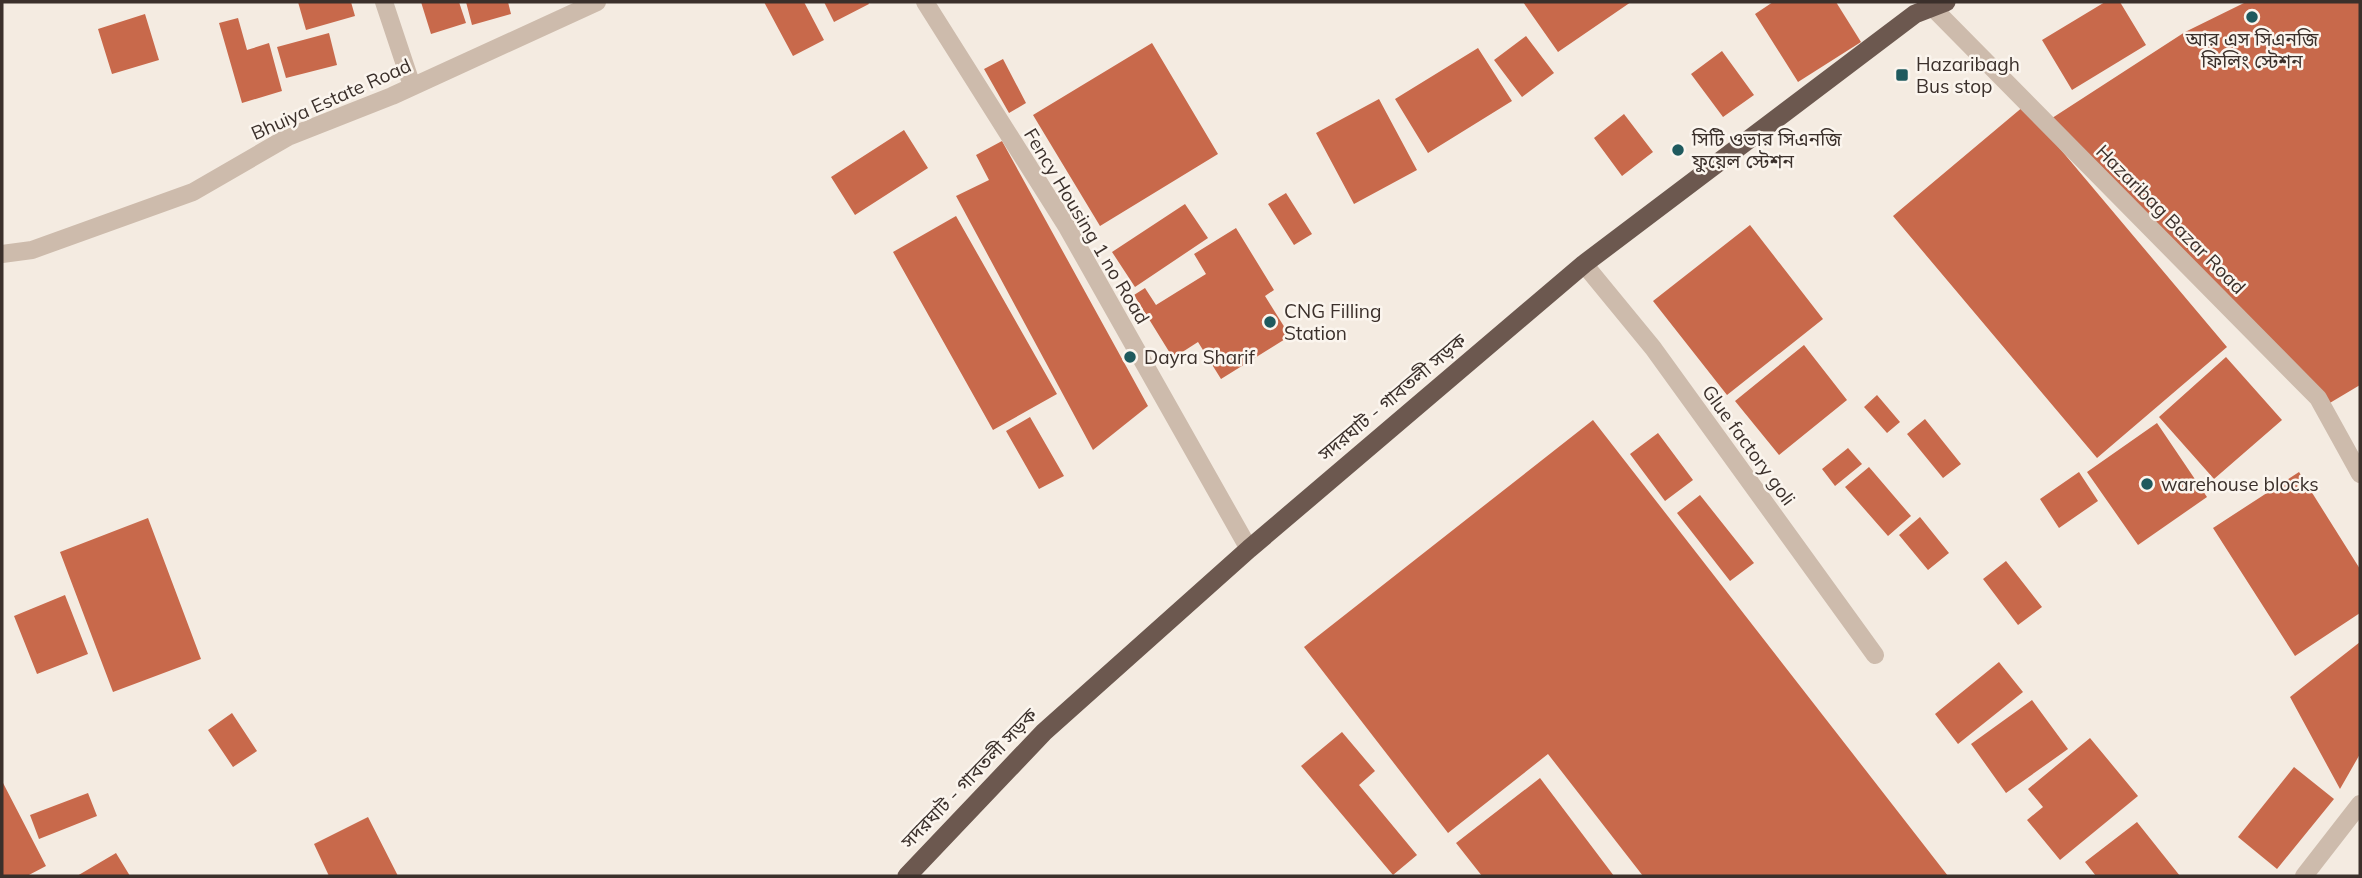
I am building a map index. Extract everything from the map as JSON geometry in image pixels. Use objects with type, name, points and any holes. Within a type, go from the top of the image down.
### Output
[{"type":"highway","name":"সদরঘাট - গাবতলী সড়ক","points":[[907,876],[1044,732],[1250,549],[1584,264],[1925,6]]},
{"type":"street","points":[[384,2],[412,86]]},
{"type":"street","name":"Bhuiya Estate Road","points":[[2,254],[32,250],[193,192],[288,137],[412,86],[597,2]]},
{"type":"street","name":"Fency Housing 1 no Road","points":[[925,2],[1067,227],[1250,549]]},
{"type":"street","name":"Hazaribag Bazar Road","points":[[1925,6],[2318,398],[2360,474]]},
{"type":"street","name":"Glue factory goli","points":[[1584,264],[1653,348],[1875,655]]},
{"type":"street","points":[[2304,876],[2360,804]]},
{"type":"building","points":[[298,2],[351,2],[355,16],[306,30]]},
{"type":"building","points":[[421,2],[459,2],[466,23],[431,34]]},
{"type":"building","points":[[466,2],[508,2],[511,14],[472,25]]},
{"type":"building","points":[[764,2],[804,2],[824,40],[793,56]]},
{"type":"building","points":[[824,2],[868,2],[869,4],[834,22]]},
{"type":"building","points":[[1523,2],[1631,2],[1558,52]]},
{"type":"building","points":[[1773,2],[1836,2],[1861,42],[1798,82],[1755,14]]},
{"type":"building","points":[[2105,2],[2120,2],[2146,45],[2072,90],[2042,40]]},
{"type":"building","points":[[2246,2],[2360,2],[2360,385],[2318,410],[2046,122],[2185,32]]},
{"type":"building","points":[[145,14],[159,60],[112,74],[98,29]]},
{"type":"building","points":[[238,18],[247,50],[269,43],[282,91],[242,103],[219,23]]},
{"type":"building","points":[[329,33],[337,65],[286,78],[277,47]]},
{"type":"building","points":[[1526,36],[1554,73],[1522,97],[1494,60]]},
{"type":"building","points":[[1152,43],[1218,154],[1100,226],[1033,115]]},
{"type":"building","points":[[1478,48],[1512,101],[1428,153],[1395,99]]},
{"type":"building","points":[[1722,51],[1754,95],[1723,117],[1691,74]]},
{"type":"building","points":[[1003,59],[1026,103],[1009,113],[984,69]]},
{"type":"building","points":[[1379,99],[1417,170],[1354,204],[1316,133]]},
{"type":"building","points":[[2024,106],[2227,347],[2097,458],[1893,216]]},
{"type":"building","points":[[1624,114],[1653,152],[1622,176],[1594,138]]},
{"type":"building","points":[[904,130],[928,168],[855,215],[831,177]]},
{"type":"building","points":[[1002,141],[1148,406],[1093,450],[956,196],[989,180],[976,155]]},
{"type":"building","points":[[1286,193],[1312,234],[1294,245],[1268,204]]},
{"type":"building","points":[[1185,204],[1208,238],[1135,287],[1112,252]]},
{"type":"building","points":[[956,216],[1057,394],[993,430],[893,252]]},
{"type":"building","points":[[1750,225],[1823,319],[1727,395],[1653,301]]},
{"type":"building","points":[[1236,228],[1274,290],[1265,296],[1290,336],[1221,379],[1198,342],[1173,358],[1134,295],[1145,288],[1156,305],[1206,274],[1194,254]]},
{"type":"building","points":[[1804,345],[1847,400],[1779,455],[1735,401]]},
{"type":"building","points":[[2226,357],[2282,420],[2214,479],[2159,417]]},
{"type":"building","points":[[1877,395],[1900,422],[1887,433],[1864,407]]},
{"type":"building","points":[[1030,417],[1064,476],[1039,489],[1006,431]]},
{"type":"building","points":[[1925,419],[1961,464],[1943,478],[1907,434]]},
{"type":"building","points":[[1593,420],[1948,876],[1643,876],[1548,754],[1448,833],[1304,647]]},
{"type":"building","name":"warehouse blocks","points":[[2157,423],[2207,497],[2138,545],[2087,472]]},
{"type":"building","points":[[1658,433],[1693,480],[1665,501],[1630,454]]},
{"type":"building","points":[[1848,448],[1862,464],[1835,486],[1822,469]]},
{"type":"building","points":[[1869,467],[1911,516],[1888,536],[1845,487]]},
{"type":"building","points":[[2079,472],[2098,501],[2059,528],[2040,499]]},
{"type":"building","points":[[2299,472],[2360,569],[2360,613],[2295,656],[2213,528]]},
{"type":"building","points":[[1700,495],[1754,563],[1730,581],[1677,513]]},
{"type":"building","points":[[1920,517],[1949,553],[1928,570],[1899,535]]},
{"type":"building","points":[[148,518],[201,659],[113,692],[60,552]]},
{"type":"building","points":[[2006,561],[2042,607],[2018,625],[1983,579]]},
{"type":"building","points":[[65,595],[88,654],[37,674],[14,616]]},
{"type":"building","points":[[2360,642],[2360,754],[2340,789],[2290,697]]},
{"type":"building","points":[[1999,662],[2023,692],[1958,744],[1935,714]]},
{"type":"building","points":[[2032,700],[2068,749],[2006,793],[1971,744]]},
{"type":"building","points":[[232,713],[257,751],[233,767],[208,730]]},
{"type":"building","points":[[1342,732],[1375,771],[1359,785],[1417,855],[1393,875],[1301,766]]},
{"type":"building","points":[[2090,738],[2138,796],[2060,860],[2027,820],[2043,807],[2028,789]]},
{"type":"building","points":[[2294,767],[2334,799],[2277,869],[2238,837]]},
{"type":"building","points":[[1540,778],[1614,876],[1482,876],[1456,843]]},
{"type":"building","points":[[2,781],[46,866],[27,876],[2,875]]},
{"type":"building","points":[[88,793],[97,816],[39,839],[30,815]]},
{"type":"building","points":[[368,817],[398,876],[329,876],[314,844]]},
{"type":"building","points":[[2137,822],[2180,876],[2096,876],[2085,862]]},
{"type":"building","points":[[116,853],[130,876],[77,876]]},
{"type":"place","name":"আর এস সিএনজি ফিলিং স্টেশন","points":[[2252,17]]},
{"type":"place","name":"Hazaribagh Bus stop","points":[[1902,75]]},
{"type":"place","name":"সিটি ওভার সিএনজি ফুয়েল স্টেশন","points":[[1678,150]]},
{"type":"place","name":"CNG Filling Station","points":[[1270,322]]},
{"type":"place","name":"Dayra Sharif","points":[[1130,357]]},
{"type":"place","name":"warehouse blocks","points":[[2147,484]]}]
